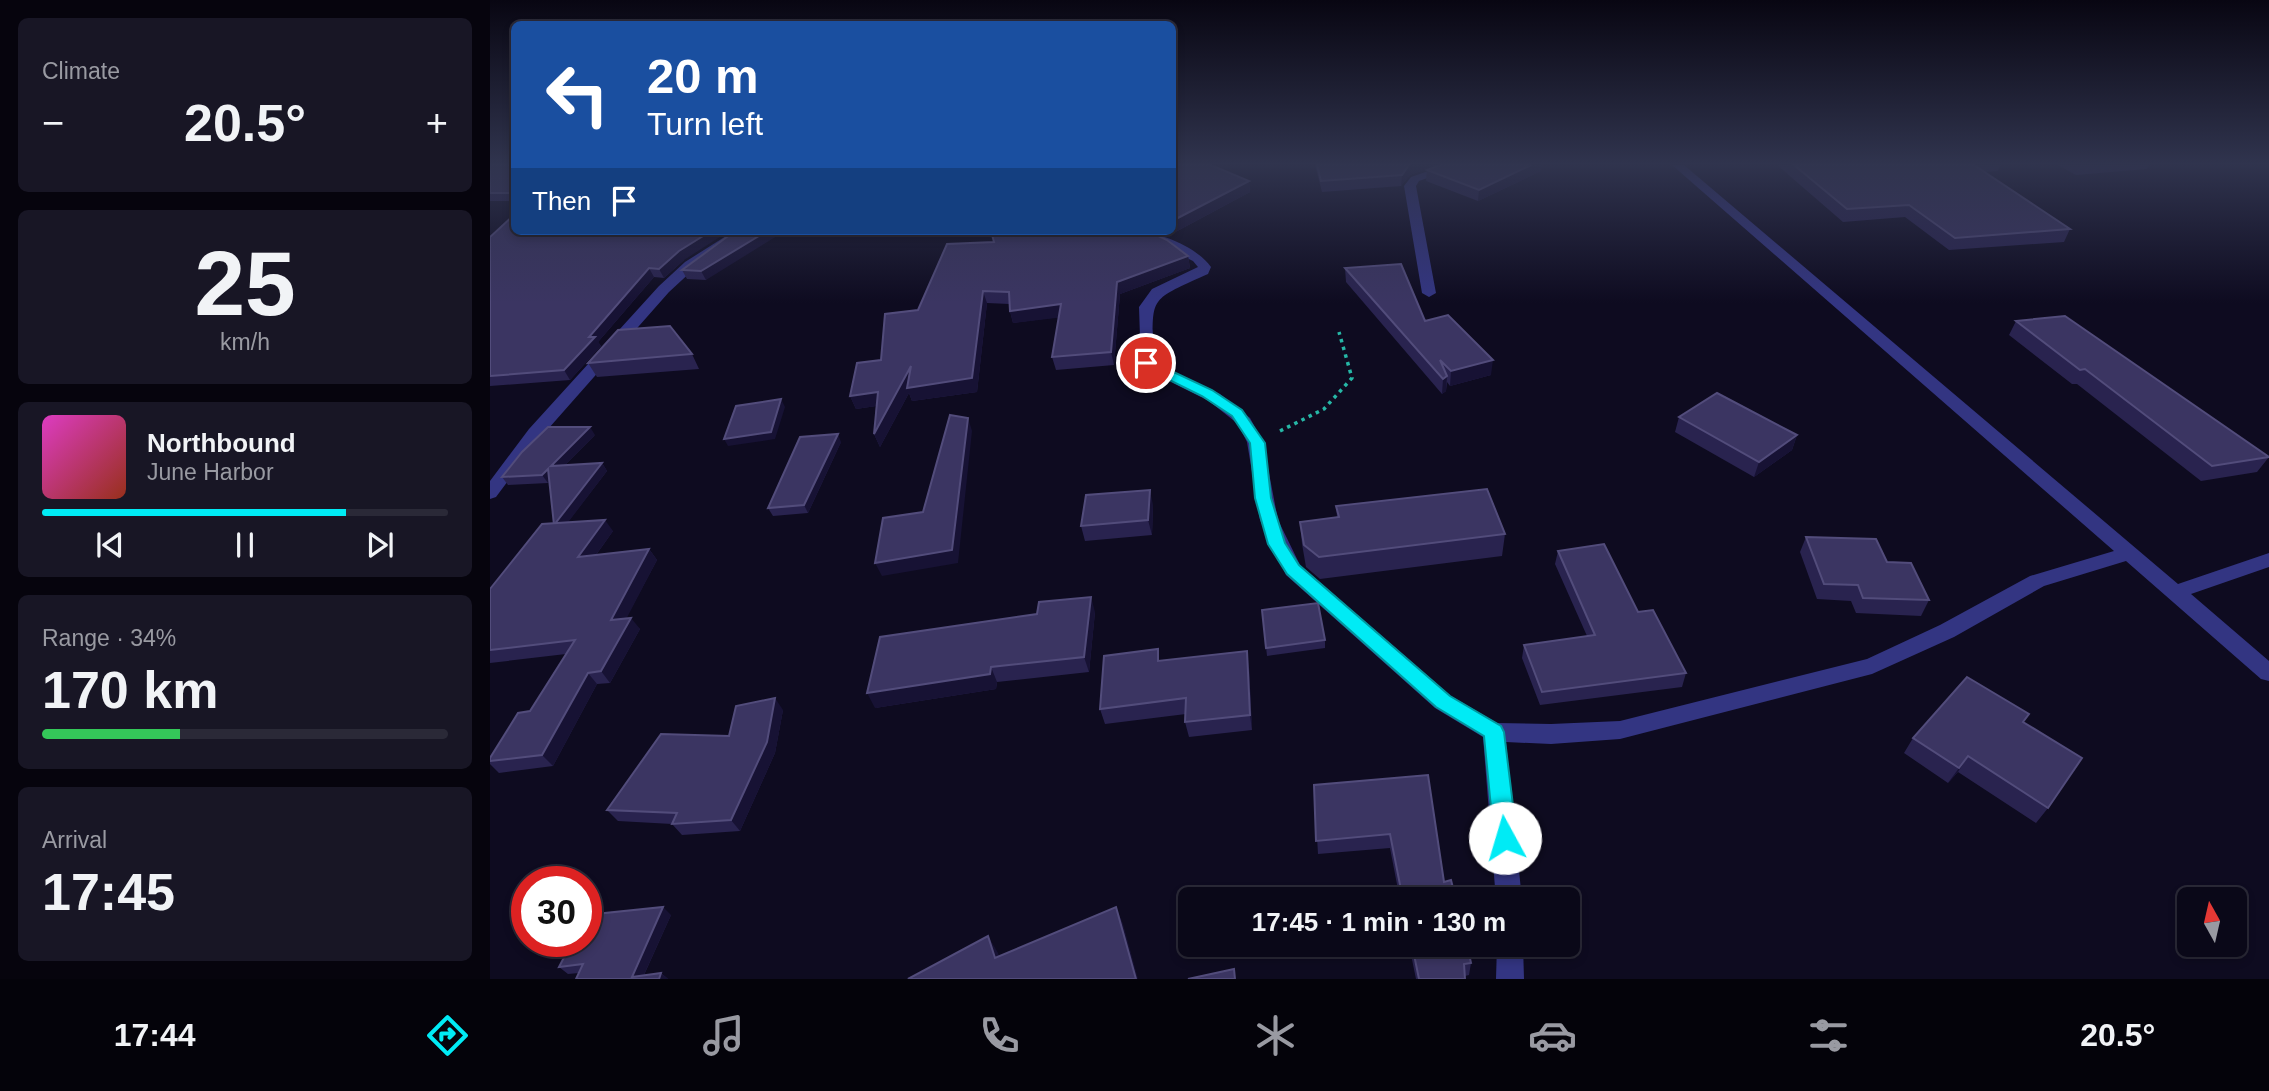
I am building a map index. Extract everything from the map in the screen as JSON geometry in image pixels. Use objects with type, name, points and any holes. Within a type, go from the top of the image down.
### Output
[{"type":"street","points":[[1414,211],[1429,293]]},
{"type":"street","points":[[1730,211],[2269,673]]},
{"type":"street","points":[[490,494],[535,433],[664,289],[690,265],[736,235]]},
{"type":"street","points":[[1147,235],[1198,258],[1205,267],[1203,271],[1157,292],[1146,307],[1146,363],[1207,393],[1237,413],[1257,443],[1263,498],[1277,544],[1293,570],[1443,702],[1494,732],[1551,734],[1620,730],[1872,666],[1947,631],[2037,581],[2130,553]]},
{"type":"street","points":[[2176,592],[2269,560]]},
{"type":"street","points":[[1494,732],[1509,887]]},
{"type":"street","points":[[1510,957],[1510,979]]},
{"type":"path","points":[[1257,443],[1324,409],[1352,378],[1339,332]]},
{"type":"building","points":[[1176,211],[1192,211],[1176,219]]},
{"type":"building","points":[[1917,211],[2043,211],[2070,229],[1955,238]]},
{"type":"building","points":[[511,218],[511,235],[705,235],[679,251],[659,269],[649,268],[589,337],[595,337],[564,370],[490,376],[490,237]]},
{"type":"building","points":[[730,235],[760,235],[701,271],[682,270]]},
{"type":"building","points":[[992,235],[1156,235],[1188,256],[1117,282],[1111,352],[1052,357],[1061,304],[1010,311],[1009,292],[983,291],[972,378],[907,388],[911,366],[874,434],[878,392],[850,396],[857,363],[881,360],[885,314],[918,310],[947,244],[994,242]]},
{"type":"building","points":[[1401,264],[1425,321],[1448,315],[1493,360],[1451,371],[1440,360],[1447,376],[1443,379],[1345,268]]},
{"type":"building","points":[[2065,316],[2269,457],[2212,466],[2085,369],[2080,370],[2016,321]]},
{"type":"building","points":[[670,326],[692,354],[588,363],[618,330]]},
{"type":"building","points":[[1717,393],[1797,435],[1759,462],[1679,417]]},
{"type":"building","points":[[781,399],[771,432],[724,439],[736,406]]},
{"type":"building","points":[[950,415],[968,418],[952,550],[875,563],[883,518],[923,512]]},
{"type":"building","points":[[548,427],[590,427],[551,466],[602,463],[554,525],[548,469],[542,475],[502,477],[522,452]]},
{"type":"building","points":[[838,434],[804,505],[768,508],[800,437]]},
{"type":"building","points":[[1487,489],[1505,534],[1319,557],[1304,545],[1300,522],[1339,517],[1336,506]]},
{"type":"building","points":[[1150,490],[1148,520],[1081,526],[1086,495]]},
{"type":"building","points":[[605,520],[578,557],[649,549],[611,620],[631,618],[601,671],[588,673],[542,755],[490,761],[518,713],[530,711],[575,640],[490,650],[490,589],[542,524]]},
{"type":"building","points":[[1806,537],[1876,539],[1887,562],[1911,563],[1929,600],[1863,598],[1858,585],[1824,584]]},
{"type":"building","points":[[1604,544],[1638,612],[1653,610],[1686,673],[1542,692],[1524,645],[1595,635],[1558,551]]},
{"type":"building","points":[[1091,597],[1084,657],[991,667],[990,674],[867,693],[880,637],[1037,614],[1039,602]]},
{"type":"building","points":[[1318,603],[1325,640],[1266,648],[1262,610]]},
{"type":"building","points":[[1158,649],[1158,661],[1247,651],[1250,715],[1185,722],[1186,698],[1100,709],[1104,656]]},
{"type":"building","points":[[1967,677],[2029,714],[2023,722],[2082,758],[2048,808],[1968,756],[1959,768],[1913,738]]},
{"type":"building","points":[[775,698],[767,742],[731,820],[672,824],[677,813],[607,810],[661,734],[729,736],[736,706]]},
{"type":"building","points":[[1428,775],[1444,882],[1451,880],[1453,887],[1400,887],[1390,834],[1316,841],[1314,785]]},
{"type":"building","points":[[663,907],[632,977],[661,973],[659,979],[576,979],[583,964],[559,967],[564,957],[602,957],[602,913]]},
{"type":"building","points":[[1116,907],[1136,979],[908,979],[988,936],[995,958]]},
{"type":"building","points":[[1414,957],[1470,957],[1471,963],[1464,964],[1465,979],[1419,979]]},
{"type":"building","points":[[1234,969],[1235,979],[1188,979]]},
{"type":"route","points":[[1146,363],[1159,372],[1207,393],[1237,413],[1257,443],[1263,498],[1277,544],[1293,570],[1443,702],[1494,732],[1505,838]]}]
